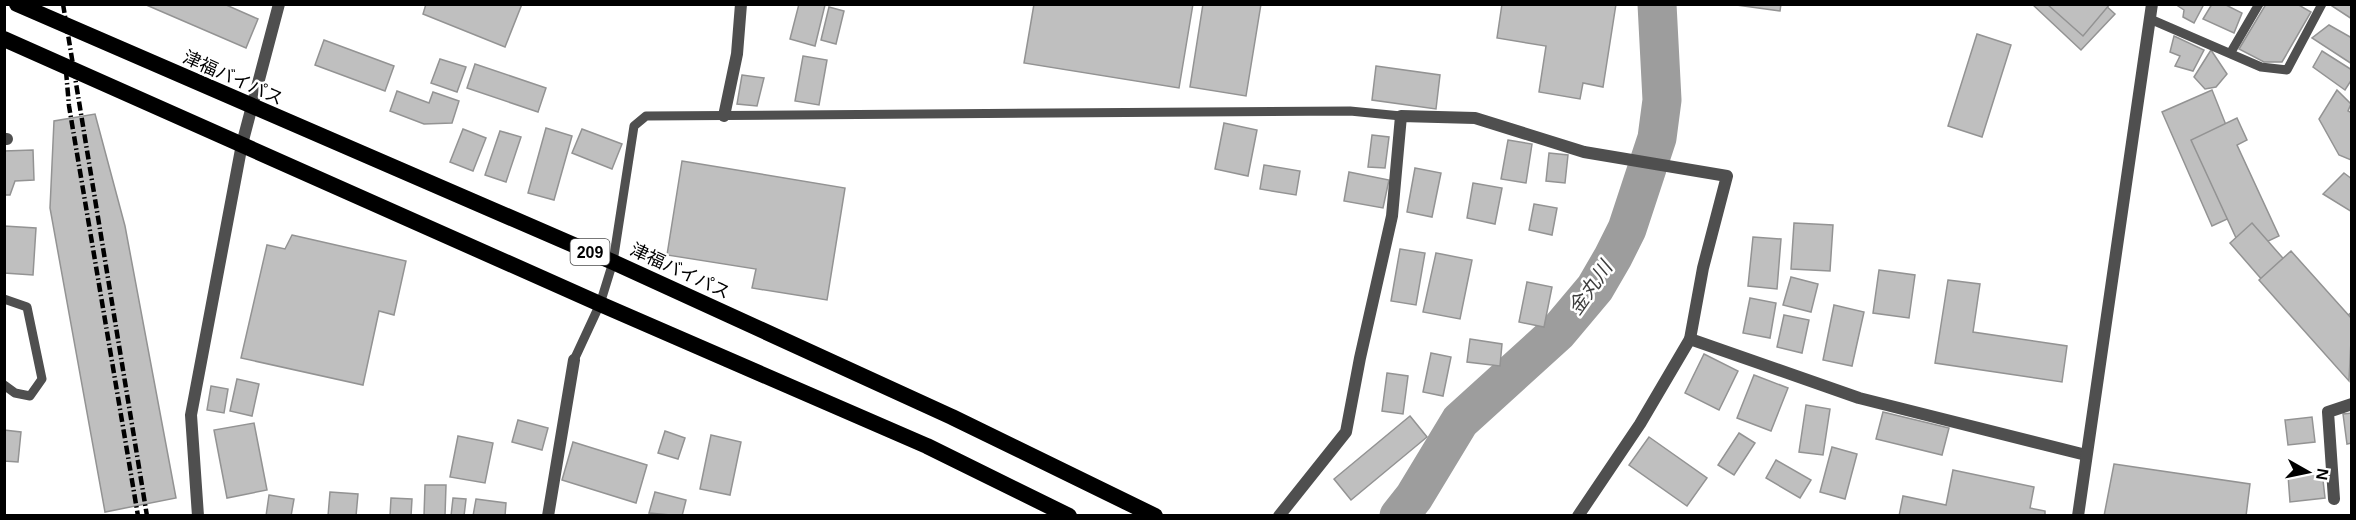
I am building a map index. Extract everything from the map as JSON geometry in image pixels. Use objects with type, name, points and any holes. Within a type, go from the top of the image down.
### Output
[{"type":"highway","name":"津福バイパス","points":[[17,4],[253,109],[613,262],[952,417],[1155,516]]},
{"type":"highway","name":"209","points":[[4,39],[600,304],[927,446],[1069,516]]},
{"type":"street","points":[[198,516],[191,415],[242,144],[279,4]]},
{"type":"street","points":[[724,116],[737,54],[741,4]]},
{"type":"street","points":[[2078,516],[2152,4]]},
{"type":"street","points":[[1279,516],[1346,432],[1392,216],[1401,116],[1475,118],[1584,152],[1727,176],[1703,268],[1690,339],[1640,424],[1578,516]]},
{"type":"street","points":[[1690,339],[1859,398],[2086,455]]},
{"type":"street","points":[[548,516],[574,360]]},
{"type":"street","points":[[2334,499],[2328,412],[2352,404]]},
{"type":"lane","points":[[2230,52],[2259,4]]},
{"type":"lane","points":[[2150,19],[2261,67],[2287,70],[2322,4]]},
{"type":"lane","points":[[574,360],[600,304],[613,262],[634,126],[646,116],[1338,111],[1401,116]]},
{"type":"lane","points":[[4,299],[27,307],[42,379],[30,396],[15,393],[4,385]]},
{"type":"building","points":[[144,4],[224,4],[258,19],[246,48]]},
{"type":"building","points":[[426,4],[522,4],[505,47],[423,14]]},
{"type":"building","points":[[799,4],[825,5],[815,46],[790,39]]},
{"type":"building","points":[[1034,4],[1193,4],[1179,88],[1024,63]]},
{"type":"building","points":[[1203,4],[1261,4],[1246,96],[1190,87]]},
{"type":"building","points":[[1502,4],[1616,4],[1603,87],[1583,83],[1580,99],[1539,92],[1546,46],[1497,38]]},
{"type":"building","points":[[1729,4],[1781,4],[1780,11]]},
{"type":"building","points":[[2032,4],[2104,4],[2115,14],[2081,50]]},
{"type":"building","points":[[2047,4],[2110,4],[2083,36]]},
{"type":"building","points":[[2175,4],[2204,4],[2194,23],[2183,17],[2184,10]]},
{"type":"building","points":[[2212,4],[2224,4],[2242,13],[2234,33],[2203,19]]},
{"type":"building","points":[[2266,4],[2297,4],[2311,12],[2282,62],[2264,62],[2239,49]]},
{"type":"building","points":[[2333,4],[2352,4],[2352,19],[2332,6]]},
{"type":"building","points":[[829,7],[844,11],[836,44],[821,40]]},
{"type":"building","points":[[2329,25],[2352,38],[2352,64],[2312,38]]},
{"type":"building","points":[[1977,34],[2011,45],[1982,137],[1948,126]]},
{"type":"building","points":[[2174,36],[2204,50],[2193,71],[2175,66],[2180,56],[2170,52]]},
{"type":"building","points":[[324,40],[394,66],[385,91],[315,65]]},
{"type":"building","points":[[2211,50],[2227,74],[2216,87],[2205,89],[2194,77]]},
{"type":"building","points":[[2322,51],[2352,70],[2352,79],[2345,90],[2313,67]]},
{"type":"building","points":[[803,56],[827,60],[819,105],[795,101]]},
{"type":"building","points":[[440,59],[466,67],[457,92],[431,83]]},
{"type":"building","points":[[475,64],[546,88],[538,112],[467,88]]},
{"type":"building","points":[[1376,66],[1440,75],[1436,109],[1372,100]]},
{"type":"building","points":[[742,75],[764,78],[757,106],[737,104]]},
{"type":"building","points":[[2212,90],[2226,125],[2212,131],[2247,210],[2212,226],[2162,112]]},
{"type":"building","points":[[2337,90],[2351,104],[2348,111],[2352,113],[2351,160],[2339,155],[2319,119]]},
{"type":"building","points":[[397,91],[429,103],[433,92],[459,101],[452,123],[424,124],[390,111]]},
{"type":"building","points":[[95,114],[125,226],[176,498],[105,512],[50,208],[54,121]]},
{"type":"building","points":[[2237,118],[2247,140],[2237,145],[2279,236],[2243,253],[2191,140]]},
{"type":"building","points":[[1224,123],[1257,130],[1248,176],[1215,169]]},
{"type":"building","points":[[546,128],[572,136],[554,200],[528,193]]},
{"type":"building","points":[[463,129],[486,138],[473,171],[450,162]]},
{"type":"building","points":[[582,129],[622,144],[612,169],[572,153]]},
{"type":"building","points":[[500,131],[521,137],[506,182],[485,175]]},
{"type":"building","points":[[1372,135],[1389,137],[1385,168],[1368,167]]},
{"type":"building","points":[[1508,140],[1532,144],[1526,183],[1501,179]]},
{"type":"building","points":[[33,150],[34,180],[15,181],[10,195],[4,195],[4,151]]},
{"type":"building","points":[[1549,153],[1568,155],[1565,183],[1546,181]]},
{"type":"building","points":[[682,161],[845,188],[827,300],[752,288],[756,269],[667,255]]},
{"type":"building","points":[[1264,165],[1300,171],[1296,195],[1260,189]]},
{"type":"building","points":[[1415,168],[1441,173],[1432,217],[1407,212]]},
{"type":"building","points":[[1349,172],[1389,180],[1383,208],[1344,201]]},
{"type":"building","points":[[2344,173],[2352,179],[2352,212],[2323,194]]},
{"type":"building","points":[[1473,183],[1502,188],[1495,224],[1467,218]]},
{"type":"building","points":[[1534,204],[1557,208],[1552,235],[1529,230]]},
{"type":"building","points":[[1794,223],[1833,225],[1830,271],[1791,269]]},
{"type":"building","points":[[2252,223],[2339,322],[2352,312],[2352,354],[2337,366],[2230,243]]},
{"type":"building","points":[[4,226],[36,228],[33,275],[4,273]]},
{"type":"building","points":[[292,235],[406,261],[394,315],[379,311],[363,385],[241,358],[267,245],[285,249]]},
{"type":"building","points":[[1753,237],[1781,239],[1777,289],[1748,286]]},
{"type":"building","points":[[1400,249],[1425,253],[1416,305],[1391,301]]},
{"type":"building","points":[[2291,251],[2352,319],[2349,381],[2259,280]]},
{"type":"building","points":[[1436,253],[1472,260],[1460,319],[1423,312]]},
{"type":"building","points":[[1879,270],[1915,275],[1909,318],[1873,313]]},
{"type":"building","points":[[1791,277],[1818,284],[1811,312],[1783,305]]},
{"type":"building","points":[[1948,280],[1980,284],[1973,332],[2067,346],[2062,382],[1935,363]]},
{"type":"building","points":[[1527,282],[1552,287],[1544,327],[1519,322]]},
{"type":"building","points":[[1750,298],[1776,303],[1770,338],[1743,333]]},
{"type":"building","points":[[1834,305],[1864,312],[1852,366],[1823,360]]},
{"type":"building","points":[[1784,315],[1809,320],[1802,353],[1777,347]]},
{"type":"building","points":[[1470,339],[1502,344],[1500,366],[1467,362]]},
{"type":"building","points":[[1431,353],[1451,357],[1443,396],[1423,392]]},
{"type":"building","points":[[1704,354],[1738,371],[1719,410],[1685,393]]},
{"type":"building","points":[[1387,373],[1408,376],[1403,414],[1382,411]]},
{"type":"building","points":[[1754,375],[1788,388],[1771,431],[1737,418]]},
{"type":"building","points":[[237,379],[259,384],[252,416],[230,411]]},
{"type":"building","points":[[211,386],[228,389],[224,413],[207,410]]},
{"type":"building","points":[[1806,405],[1830,409],[1823,455],[1799,452]]},
{"type":"building","points":[[1883,412],[1949,428],[1942,455],[1876,439]]},
{"type":"building","points":[[2352,413],[2352,443],[2347,444],[2343,414]]},
{"type":"building","points":[[1410,416],[1427,437],[1351,500],[1334,479]]},
{"type":"building","points":[[2312,417],[2315,442],[2288,445],[2285,420]]},
{"type":"building","points":[[518,420],[548,428],[542,450],[512,442]]},
{"type":"building","points":[[254,423],[267,490],[227,498],[214,430]]},
{"type":"building","points":[[4,430],[21,432],[18,462],[4,461]]},
{"type":"building","points":[[665,431],[685,438],[678,459],[658,453]]},
{"type":"building","points":[[1739,433],[1755,443],[1734,475],[1718,465]]},
{"type":"building","points":[[711,435],[741,442],[730,495],[700,489]]},
{"type":"building","points":[[458,436],[493,443],[485,483],[450,477]]},
{"type":"building","points":[[1649,437],[1707,478],[1687,506],[1629,465]]},
{"type":"building","points":[[573,442],[647,465],[636,503],[562,480]]},
{"type":"building","points":[[1832,447],[1857,454],[1845,499],[1820,492]]},
{"type":"building","points":[[1776,460],[1811,480],[1800,498],[1766,478]]},
{"type":"building","points":[[2114,464],[2250,484],[2246,516],[2104,516]]},
{"type":"building","points":[[1953,470],[2034,487],[2030,508],[2045,511],[2045,516],[1899,516],[1903,496],[1946,505]]},
{"type":"building","points":[[2322,471],[2325,498],[2290,502],[2288,475]]},
{"type":"building","points":[[425,485],[446,485],[445,516],[424,516]]},
{"type":"building","points":[[330,492],[358,494],[356,516],[328,516]]},
{"type":"building","points":[[655,492],[686,500],[682,516],[649,513]]},
{"type":"building","points":[[269,495],[294,499],[291,516],[266,516]]},
{"type":"building","points":[[391,498],[412,499],[411,516],[390,516]]},
{"type":"building","points":[[453,498],[466,499],[464,516],[451,516]]},
{"type":"building","points":[[476,499],[506,503],[505,516],[473,516]]},
{"type":"waterway","name":"金丸川","points":[[1399,516],[1414,497],[1460,421],[1558,332],[1595,288],[1613,257],[1627,229],[1657,138],[1662,100],[1657,4]]},
{"type":"railway","points":[[63,4],[147,516]]},
{"type":"railway","points":[[66,71],[69,106],[138,516]]}]
